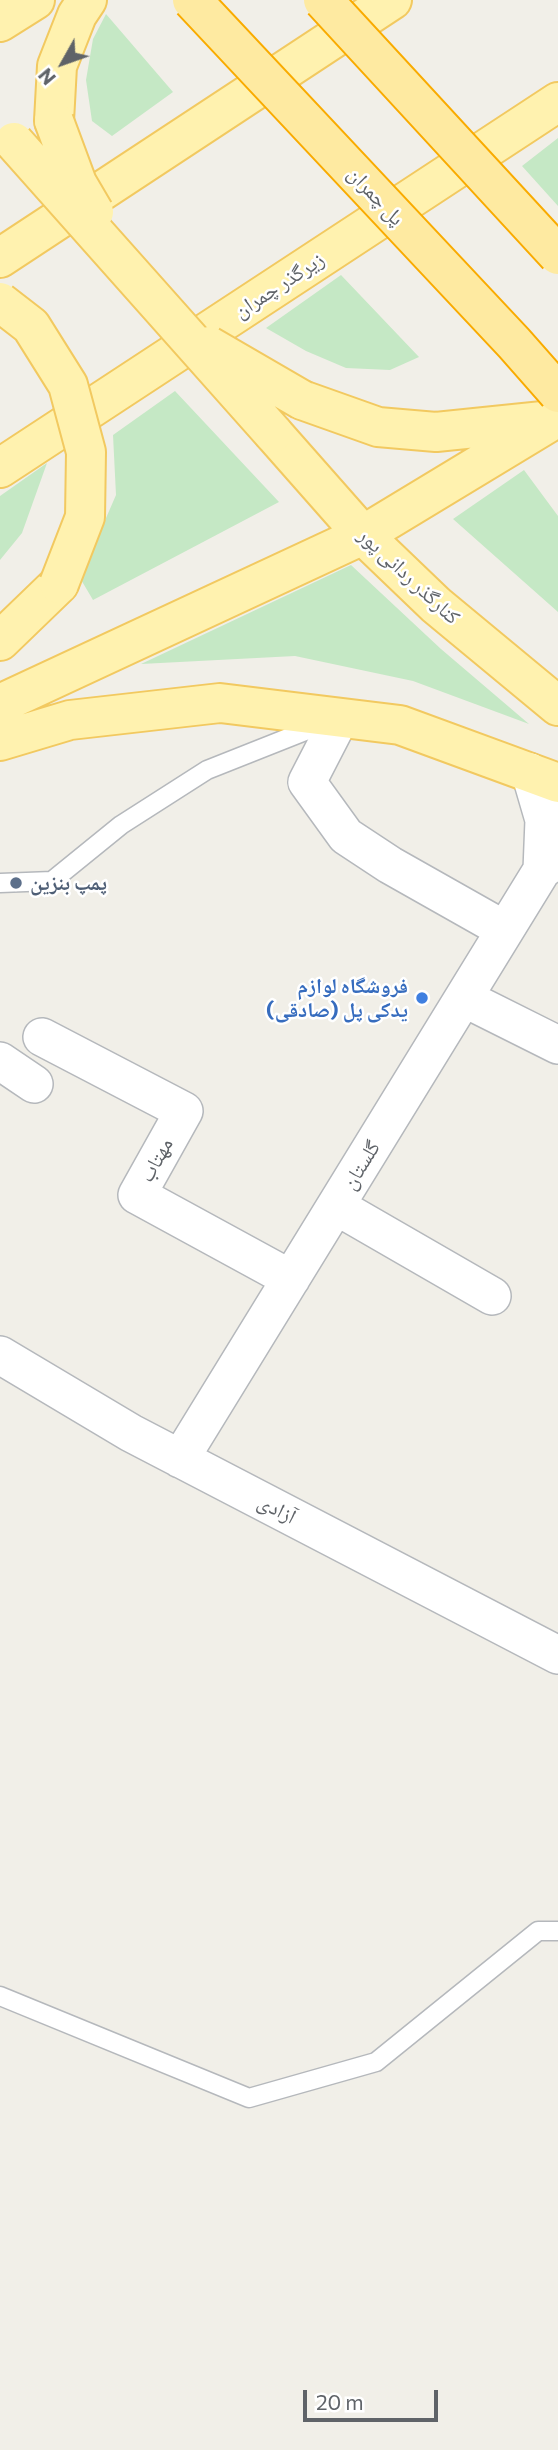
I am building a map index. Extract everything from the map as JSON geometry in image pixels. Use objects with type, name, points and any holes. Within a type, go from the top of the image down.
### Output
[{"type":"highway","name":"پل چمران","points":[[192,0],[514,342],[556,410]]},
{"type":"highway","points":[[323,0],[558,255]]},
{"type":"main road","points":[[0,22],[35,0]]},
{"type":"main road","points":[[87,0],[77,15],[57,66],[54,121],[78,183],[125,267]]},
{"type":"main road","points":[[0,258],[392,0]]},
{"type":"main road","name":"زیرگذر چمران","points":[[0,468],[558,102]]},
{"type":"main road","points":[[7,133],[125,267]]},
{"type":"main road","name":"کنارگذر ردانی پور","points":[[125,267],[363,535],[436,605],[558,706]]},
{"type":"main road","points":[[0,302],[31,326],[68,385],[86,452],[85,517],[59,584],[0,641]]},
{"type":"main road","points":[[180,329],[302,400],[378,428],[436,432],[556,410]]},
{"type":"main road","points":[[0,704],[363,535],[556,410]]},
{"type":"main road","points":[[0,740],[70,720],[220,703],[400,725],[544,778]]},
{"type":"street","points":[[340,718],[307,782],[346,836],[505,930]]},
{"type":"street","points":[[544,778],[544,820],[550,865]]},
{"type":"street","name":"گلستان","points":[[180,1459],[505,930],[550,865]]},
{"type":"street","points":[[464,998],[558,1045]]},
{"type":"street","name":"مهتاب","points":[[42,1037],[184,1111],[137,1195],[291,1279]]},
{"type":"street","points":[[0,1061],[34,1084]]},
{"type":"street","points":[[336,1206],[492,1296]]},
{"type":"street","name":"آزادی","points":[[0,1356],[131,1433],[558,1655]]},
{"type":"lane","points":[[0,883],[52,881],[121,825],[207,770],[340,718]]},
{"type":"lane","points":[[0,1996],[248,2098],[376,2062],[538,1931],[558,1931]]},
{"type":"green space","points":[[106,14],[173,92],[112,136],[92,121],[86,80],[93,39]]},
{"type":"green space","points":[[558,138],[558,206],[522,166]]},
{"type":"green space","points":[[341,275],[419,357],[390,370],[346,368],[306,351],[266,328]]},
{"type":"green space","points":[[175,391],[279,502],[93,600],[80,578],[116,495],[113,435]]},
{"type":"green space","points":[[47,463],[22,533],[0,560],[0,496]]},
{"type":"green space","points":[[524,470],[558,516],[558,612],[453,519]]},
{"type":"green space","points":[[351,565],[441,649],[529,724],[413,681],[295,656],[141,664]]},
{"type":"place","name":"پمپ بنزین","points":[[16,883]]},
{"type":"place","name":"فروشگاه لوازم یدکی پل (صادقی)","points":[[422,998]]}]
